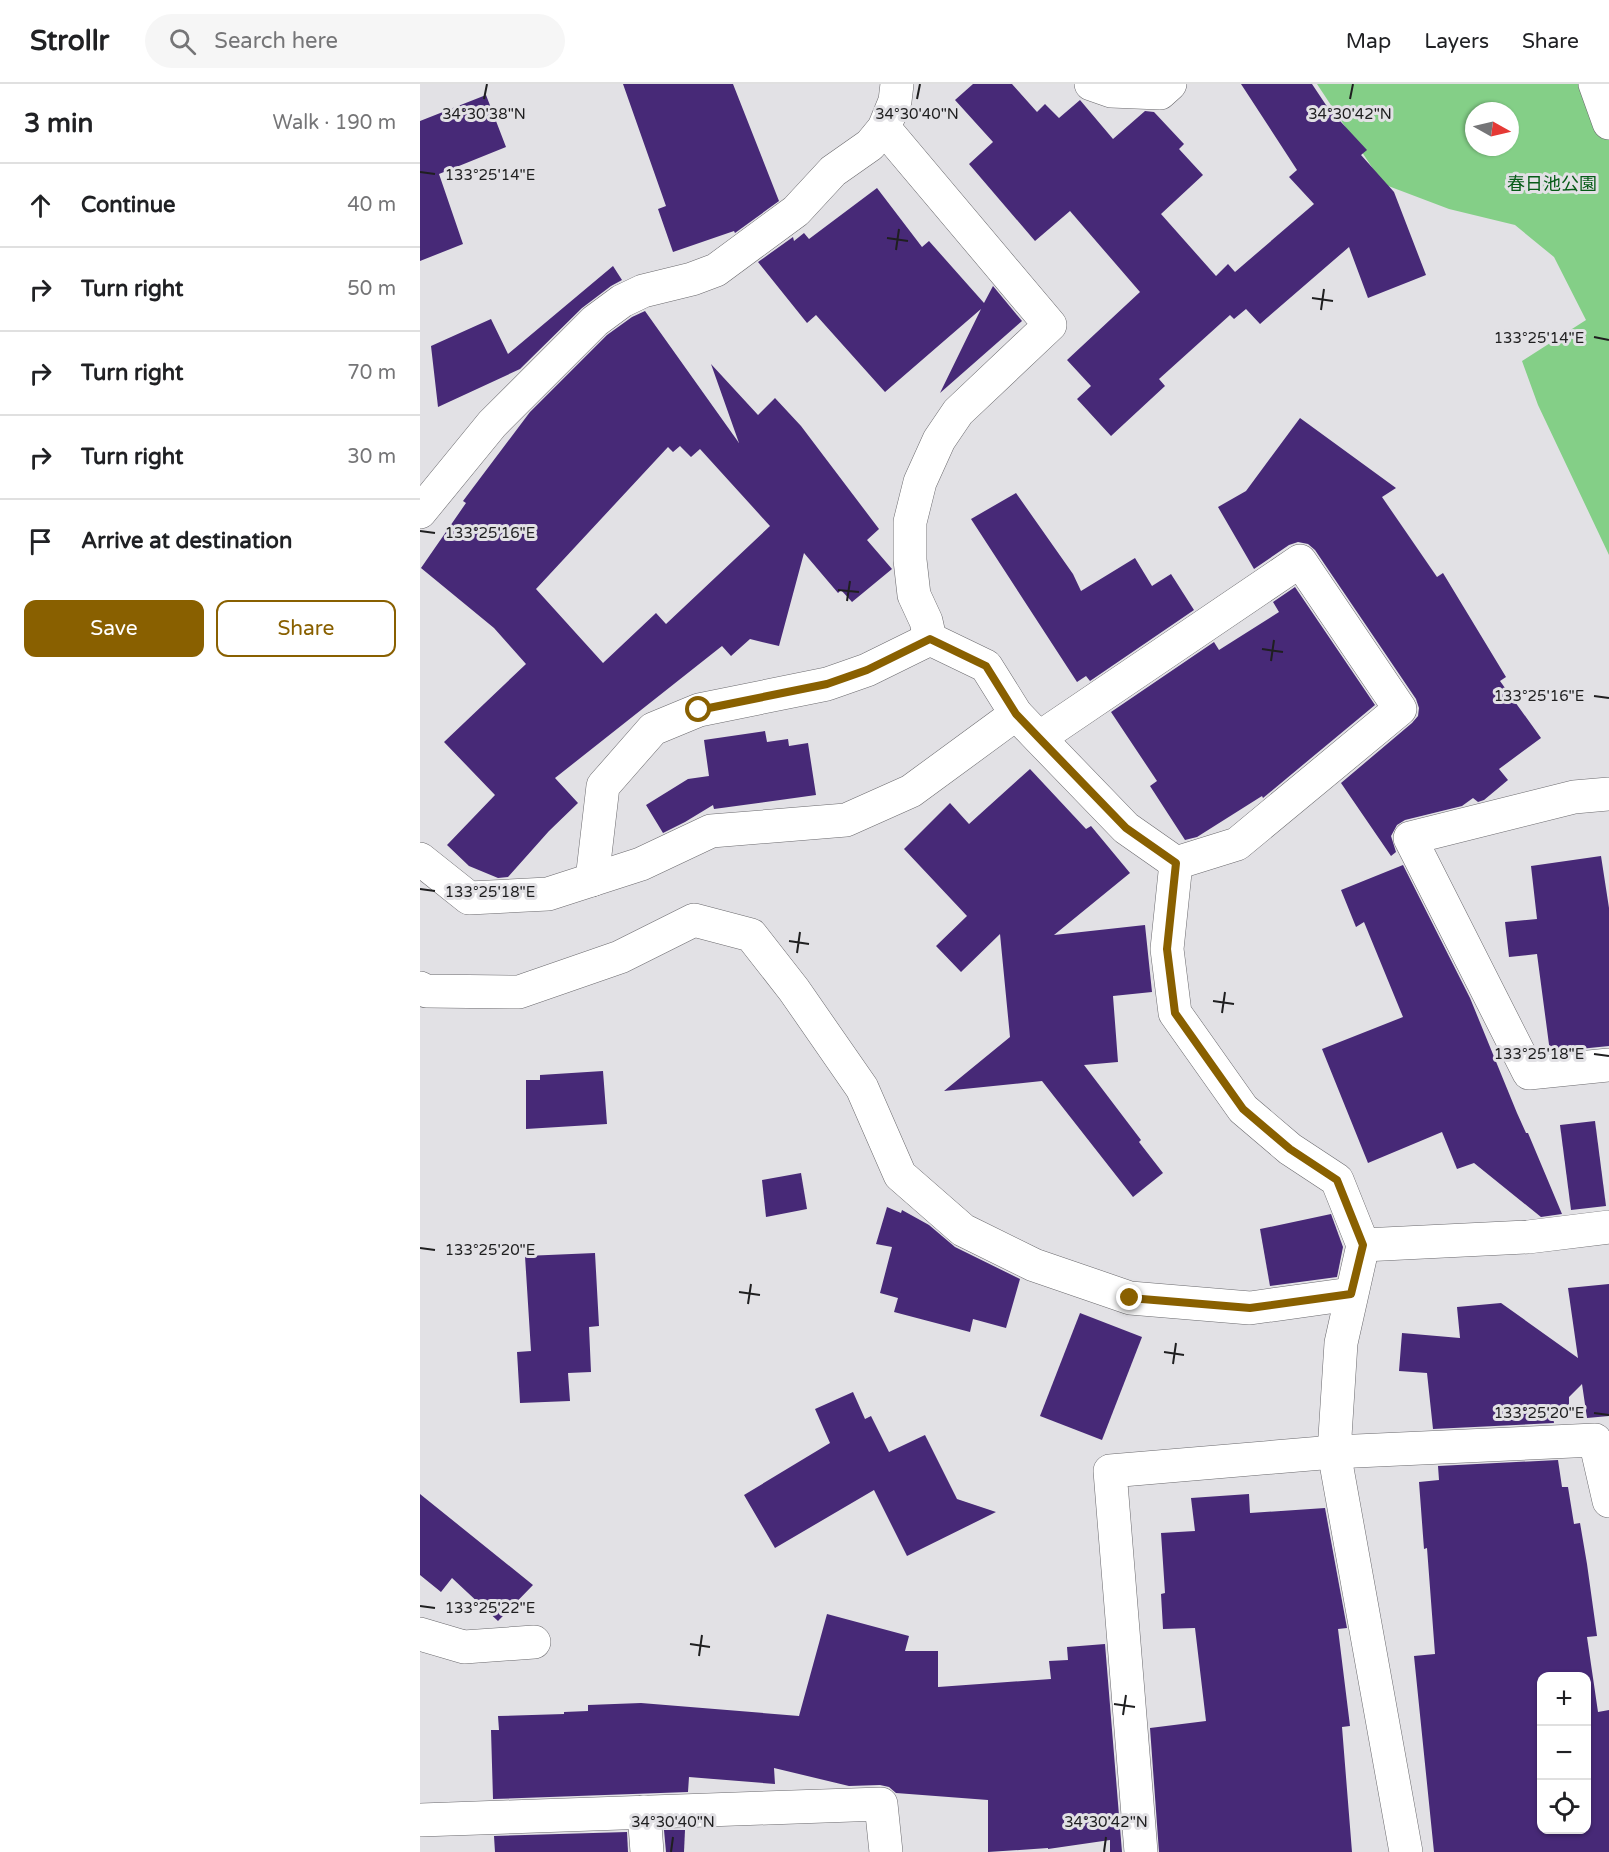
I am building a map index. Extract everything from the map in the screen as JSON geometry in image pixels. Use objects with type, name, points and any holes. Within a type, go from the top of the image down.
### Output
[{"type":"street","points":[[420,512],[492,424],[595,321],[622,301],[643,291],[693,279],[716,270],[796,211],[833,171],[870,145],[884,128],[894,101],[897,84]]},
{"type":"street","points":[[1091,84],[1111,91],[1160,93],[1170,84]]},
{"type":"street","points":[[1595,84],[1609,123]]},
{"type":"street","points":[[884,128],[1050,325],[958,412],[939,440],[920,482],[910,522],[910,560],[914,595],[926,621],[930,639]]},
{"type":"street","points":[[1039,738],[1300,561],[1400,709],[1238,844],[1176,863]]},
{"type":"street","points":[[930,639],[986,666],[1016,714],[1039,738],[1126,828],[1176,863]]},
{"type":"street","points":[[592,880],[603,786],[653,729],[699,710],[827,684],[867,670],[930,639]]},
{"type":"street","points":[[420,859],[469,898],[548,894],[641,864],[711,831],[846,820],[911,791],[1016,714]]},
{"type":"street","points":[[1609,794],[1574,798],[1410,838],[1529,1073],[1609,1065]]},
{"type":"street","points":[[1176,863],[1167,949],[1175,1013],[1243,1109],[1290,1149],[1337,1180],[1363,1245],[1341,1343],[1334,1452],[1406,1852]]},
{"type":"street","points":[[420,988],[426,992],[519,992],[620,957],[694,920],[752,935],[795,990],[862,1088],[900,1175],[963,1230],[1034,1265],[1130,1298],[1250,1308],[1351,1294]]},
{"type":"street","points":[[1363,1245],[1528,1237],[1609,1227]]},
{"type":"street","points":[[1141,1852],[1110,1471],[1334,1452],[1595,1440],[1609,1501]]},
{"type":"street","points":[[426,1644],[465,1647],[534,1641]]},
{"type":"street","points":[[420,1820],[881,1804],[886,1852]]},
{"type":"street","points":[[644,1812],[647,1852]]},
{"type":"green space","name":"春日池公園","points":[[1317,84],[1609,84],[1609,555],[1538,405],[1522,361],[1586,320],[1554,257],[1515,225],[1449,209],[1383,184]]},
{"type":"building","points":[[623,84],[733,84],[779,201],[735,233],[734,231],[673,252],[658,209],[666,206]]},
{"type":"building","points":[[973,84],[1012,84],[1037,112],[1045,104],[1059,118],[1080,100],[1113,139],[1145,111],[1154,112],[1184,144],[1179,149],[1203,175],[1161,214],[1216,276],[1228,264],[1235,272],[1314,204],[1289,177],[1297,170],[1241,84],[1312,84],[1328,108],[1367,150],[1361,155],[1394,192],[1426,275],[1368,298],[1349,247],[1260,324],[1246,309],[1234,319],[1230,315],[1159,379],[1165,386],[1111,436],[1077,399],[1091,386],[1067,360],[1140,292],[1070,211],[1035,241],[969,164],[993,142],[955,100]]},
{"type":"building","points":[[486,95],[506,147],[439,174],[463,244],[420,261],[420,121]]},
{"type":"building","points":[[877,188],[922,247],[929,241],[984,303],[993,286],[1022,321],[940,393],[981,309],[885,392],[816,315],[807,323],[758,262],[793,237],[794,241],[804,233],[809,239]]},
{"type":"building","points":[[613,266],[622,280],[582,308],[520,369],[438,407],[431,346],[491,319],[508,354]]},
{"type":"building","points":[[645,311],[739,443],[711,364],[758,415],[775,398],[801,426],[879,529],[867,540],[892,569],[852,602],[841,590],[838,593],[804,553],[779,646],[750,639],[731,656],[722,646],[555,778],[578,803],[549,831],[508,877],[498,878],[469,866],[447,845],[495,795],[444,742],[526,664],[494,628],[421,568],[466,503],[463,501],[530,412],[607,335],[632,317]],"holes":[[[680,446],[691,457],[700,449],[770,526],[666,624],[656,613],[603,663],[536,589],[668,447],[673,452]]]},
{"type":"building","points":[[1300,418],[1396,488],[1382,497],[1437,577],[1443,573],[1506,677],[1500,681],[1541,738],[1499,769],[1508,780],[1484,800],[1478,802],[1473,798],[1462,806],[1405,820],[1397,825],[1391,836],[1396,852],[1391,856],[1341,783],[1412,723],[1418,716],[1419,708],[1416,699],[1315,550],[1308,544],[1298,542],[1289,545],[1254,569],[1218,507],[1246,491]]},
{"type":"building","points":[[1016,493],[1073,574],[1081,591],[1135,558],[1152,586],[1171,574],[1194,610],[1090,681],[1086,676],[1077,682],[971,519]]},
{"type":"building","points":[[1295,587],[1375,705],[1263,798],[1262,796],[1197,837],[1185,840],[1150,786],[1157,781],[1111,712],[1214,642],[1219,650],[1279,612],[1273,602]]},
{"type":"building","points":[[765,731],[767,742],[788,739],[789,746],[808,743],[816,795],[714,809],[713,805],[663,833],[646,805],[688,779],[709,776],[704,740]]},
{"type":"building","points":[[1030,769],[1086,829],[1091,826],[1130,873],[1054,935],[1145,925],[1152,992],[1113,996],[1118,1062],[1084,1065],[1163,1173],[1133,1197],[1042,1081],[944,1091],[1010,1037],[1000,934],[961,972],[936,946],[967,916],[904,849],[950,803],[969,824]]},
{"type":"building","points":[[1601,856],[1609,908],[1609,1046],[1550,1052],[1537,954],[1509,957],[1505,922],[1537,919],[1531,866]]},
{"type":"building","points":[[1403,865],[1470,998],[1517,1113],[1528,1133],[1562,1214],[1541,1217],[1474,1163],[1457,1169],[1442,1132],[1368,1163],[1322,1049],[1403,1017],[1364,922],[1356,927],[1341,890]]},
{"type":"building","points":[[603,1071],[607,1124],[526,1129],[526,1080],[540,1080],[540,1075]]},
{"type":"building","points":[[1595,1121],[1606,1206],[1571,1210],[1560,1125]]},
{"type":"building","points":[[801,1173],[807,1209],[766,1217],[762,1180]]},
{"type":"building","points":[[887,1207],[901,1213],[902,1210],[929,1225],[955,1247],[1020,1279],[1006,1328],[973,1319],[970,1332],[894,1312],[898,1298],[880,1293],[892,1247],[876,1244]]},
{"type":"building","points":[[1331,1214],[1343,1247],[1337,1277],[1270,1286],[1260,1229]]},
{"type":"building","points":[[595,1253],[599,1326],[589,1327],[591,1372],[568,1373],[570,1401],[520,1403],[517,1352],[531,1351],[525,1256]]},
{"type":"building","points":[[1609,1284],[1609,1416],[1587,1418],[1582,1384],[1569,1397],[1569,1410],[1552,1411],[1554,1423],[1433,1429],[1427,1373],[1399,1371],[1402,1333],[1460,1338],[1457,1307],[1501,1303],[1578,1358],[1568,1288]]},
{"type":"building","points":[[1080,1313],[1142,1337],[1102,1440],[1040,1416]]},
{"type":"building","points":[[853,1392],[865,1419],[871,1416],[889,1452],[925,1435],[957,1499],[996,1512],[907,1556],[874,1490],[775,1548],[744,1495],[830,1443],[815,1409]]},
{"type":"building","points":[[1558,1460],[1562,1487],[1568,1487],[1574,1524],[1580,1523],[1587,1564],[1597,1636],[1587,1637],[1598,1712],[1609,1710],[1609,1852],[1434,1852],[1414,1656],[1435,1654],[1427,1548],[1424,1549],[1419,1482],[1439,1480],[1438,1466]]},
{"type":"building","points":[[420,1494],[533,1585],[498,1621],[452,1578],[441,1592],[420,1575]]},
{"type":"building","points":[[1249,1494],[1250,1513],[1325,1508],[1347,1628],[1338,1629],[1350,1726],[1342,1727],[1352,1852],[1159,1852],[1150,1728],[1206,1721],[1195,1628],[1163,1629],[1161,1594],[1165,1593],[1161,1533],[1195,1531],[1191,1498]]},
{"type":"building","points":[[827,1614],[909,1636],[905,1651],[938,1651],[938,1687],[1051,1679],[1049,1661],[1068,1660],[1067,1647],[1105,1644],[1122,1852],[1110,1852],[1110,1840],[1048,1849],[988,1852],[988,1800],[896,1793],[889,1787],[880,1785],[849,1786],[774,1768],[775,1784],[689,1777],[688,1792],[493,1799],[491,1730],[499,1730],[498,1716],[564,1714],[564,1712],[588,1711],[588,1705],[641,1703],[799,1716]]},
{"type":"building","points":[[664,1830],[685,1830],[684,1852],[666,1852]]},
{"type":"building","points":[[627,1832],[628,1852],[495,1852],[494,1836]]},
{"type":"route","points":[[699,710],[827,684],[867,670],[930,639],[986,666],[1016,714],[1039,738],[1126,828],[1176,863],[1167,949],[1175,1013],[1243,1109],[1290,1149],[1337,1180],[1363,1245],[1351,1294],[1250,1308],[1130,1298]]}]
